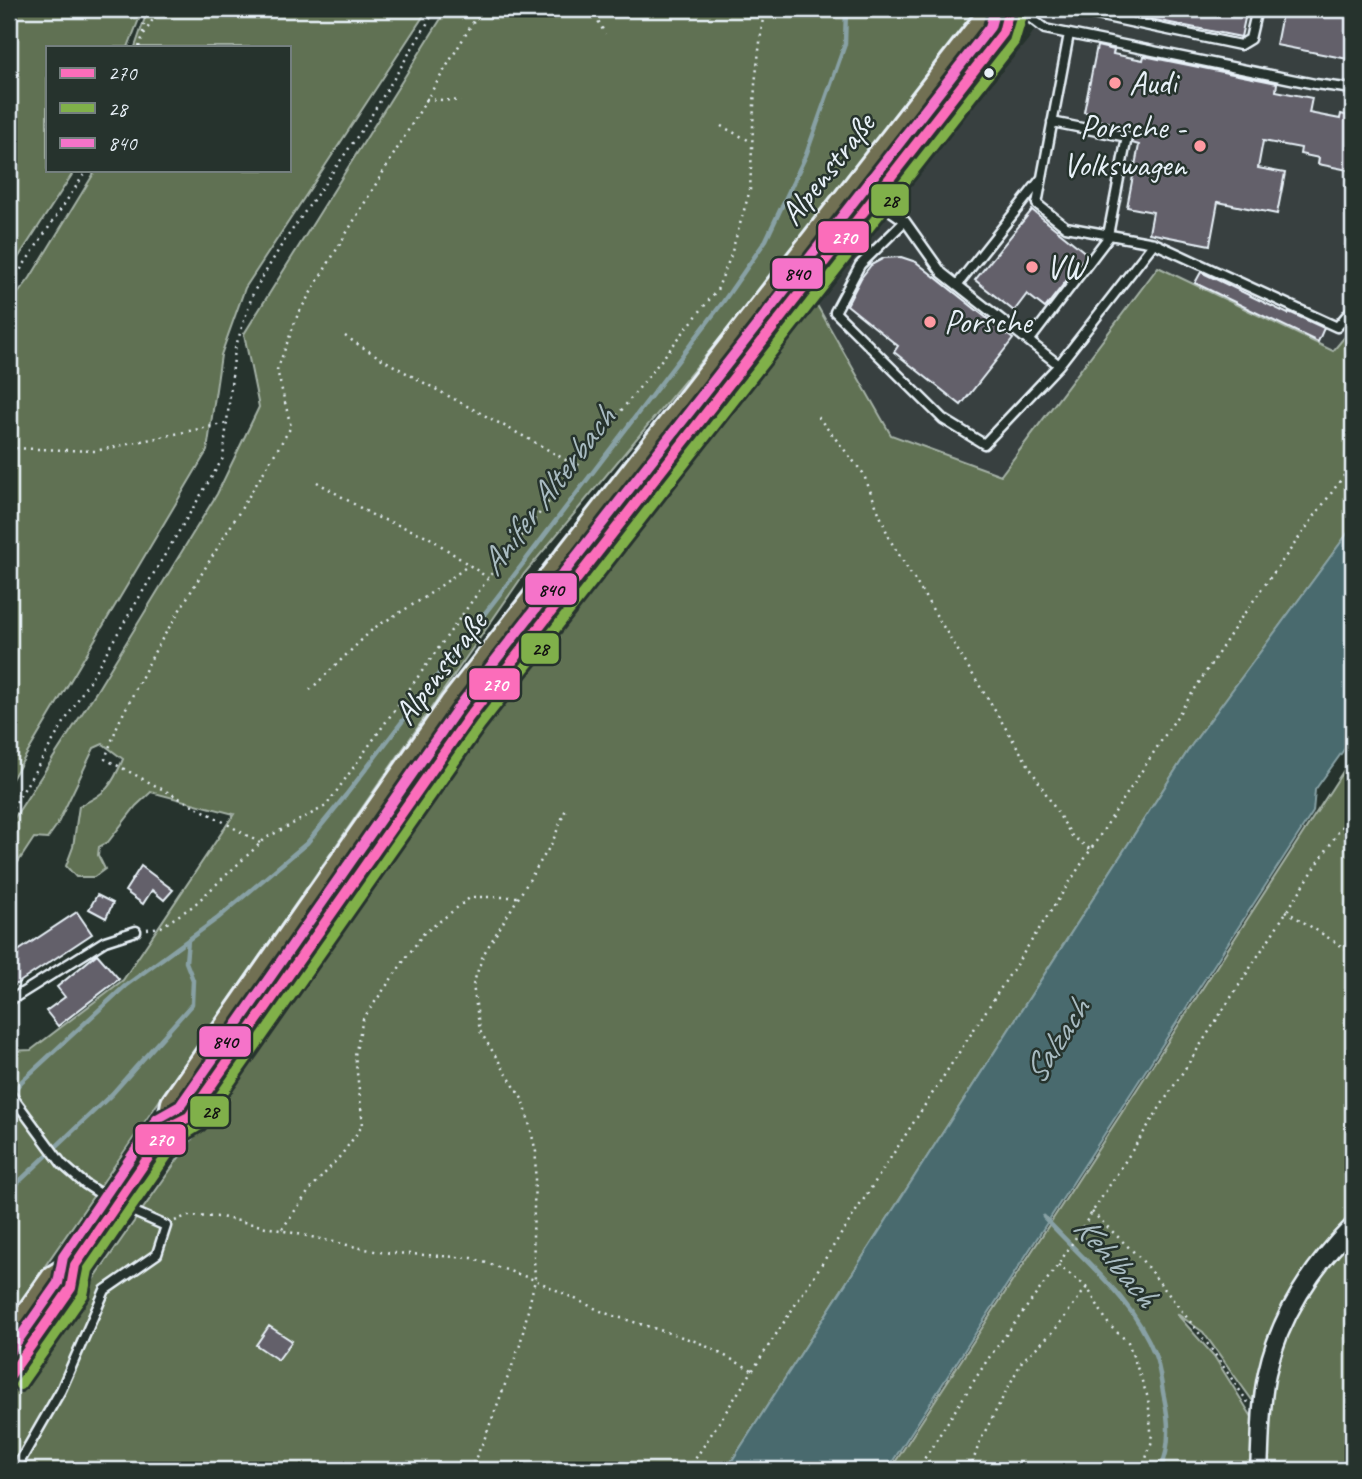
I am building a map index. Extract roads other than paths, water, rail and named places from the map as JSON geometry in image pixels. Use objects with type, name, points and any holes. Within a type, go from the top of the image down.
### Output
[{"type":"main road","name":"Alpenstraße","points":[[169,1127],[189,1117],[469,717],[1003,33],[1012,9]]},
{"type":"main road","name":"Alpenstraße","points":[[9,1377],[71,1288],[75,1265],[169,1127],[174,1103],[452,705],[985,21],[1012,9]]},
{"type":"main road","name":"Alpenstraße","points":[[9,1341],[54,1278],[75,1265]]},
{"type":"street","points":[[1259,1470],[1267,1375],[1279,1333],[1299,1295],[1353,1226]]},
{"type":"lane","points":[[1012,9],[1045,29],[1315,84],[1353,89]]},
{"type":"lane","points":[[1068,9],[1240,45],[1250,39],[1257,9]]},
{"type":"lane","points":[[1069,34],[1037,204],[1066,227],[1154,243],[1337,327],[1353,307]]},
{"type":"lane","points":[[1029,341],[1109,235],[1127,137],[1052,122]]},
{"type":"lane","points":[[957,285],[1043,176]]},
{"type":"lane","points":[[873,198],[905,221],[942,273],[1059,365]]},
{"type":"lane","points":[[905,221],[860,265],[835,312],[943,419],[984,444],[1059,365],[1154,243]]},
{"type":"lane","points":[[9,1001],[105,942],[136,932]]},
{"type":"lane","points":[[9,1091],[62,1164],[85,1184],[116,1204],[166,1226],[157,1254],[105,1290],[61,1390],[15,1470]]},
{"type":"water","name":"Salzach","points":[[1353,526],[1353,737],[1315,790],[1313,812],[887,1470],[726,1470],[1191,746]]},
{"type":"waterway","name":"Anifer Alterbach","points":[[9,1096],[125,986],[218,918],[307,843],[346,795],[723,302],[766,240],[806,155],[845,44],[846,9]]},
{"type":"waterway","name":"Anifer Alterbach","points":[[9,1191],[112,1094],[192,1004],[193,980],[186,962],[188,940]]},
{"type":"waterway","name":"Kehlbach","points":[[1044,1217],[1121,1298],[1146,1335],[1155,1355],[1168,1424],[1166,1453],[1160,1470]]},
{"type":"place","name":"Audi","points":[[1115,83]]},
{"type":"place","name":"Porsche - Volkswagen","points":[[1200,146]]},
{"type":"place","name":"VW","points":[[1032,267]]},
{"type":"place","name":"Porsche","points":[[930,322]]}]
